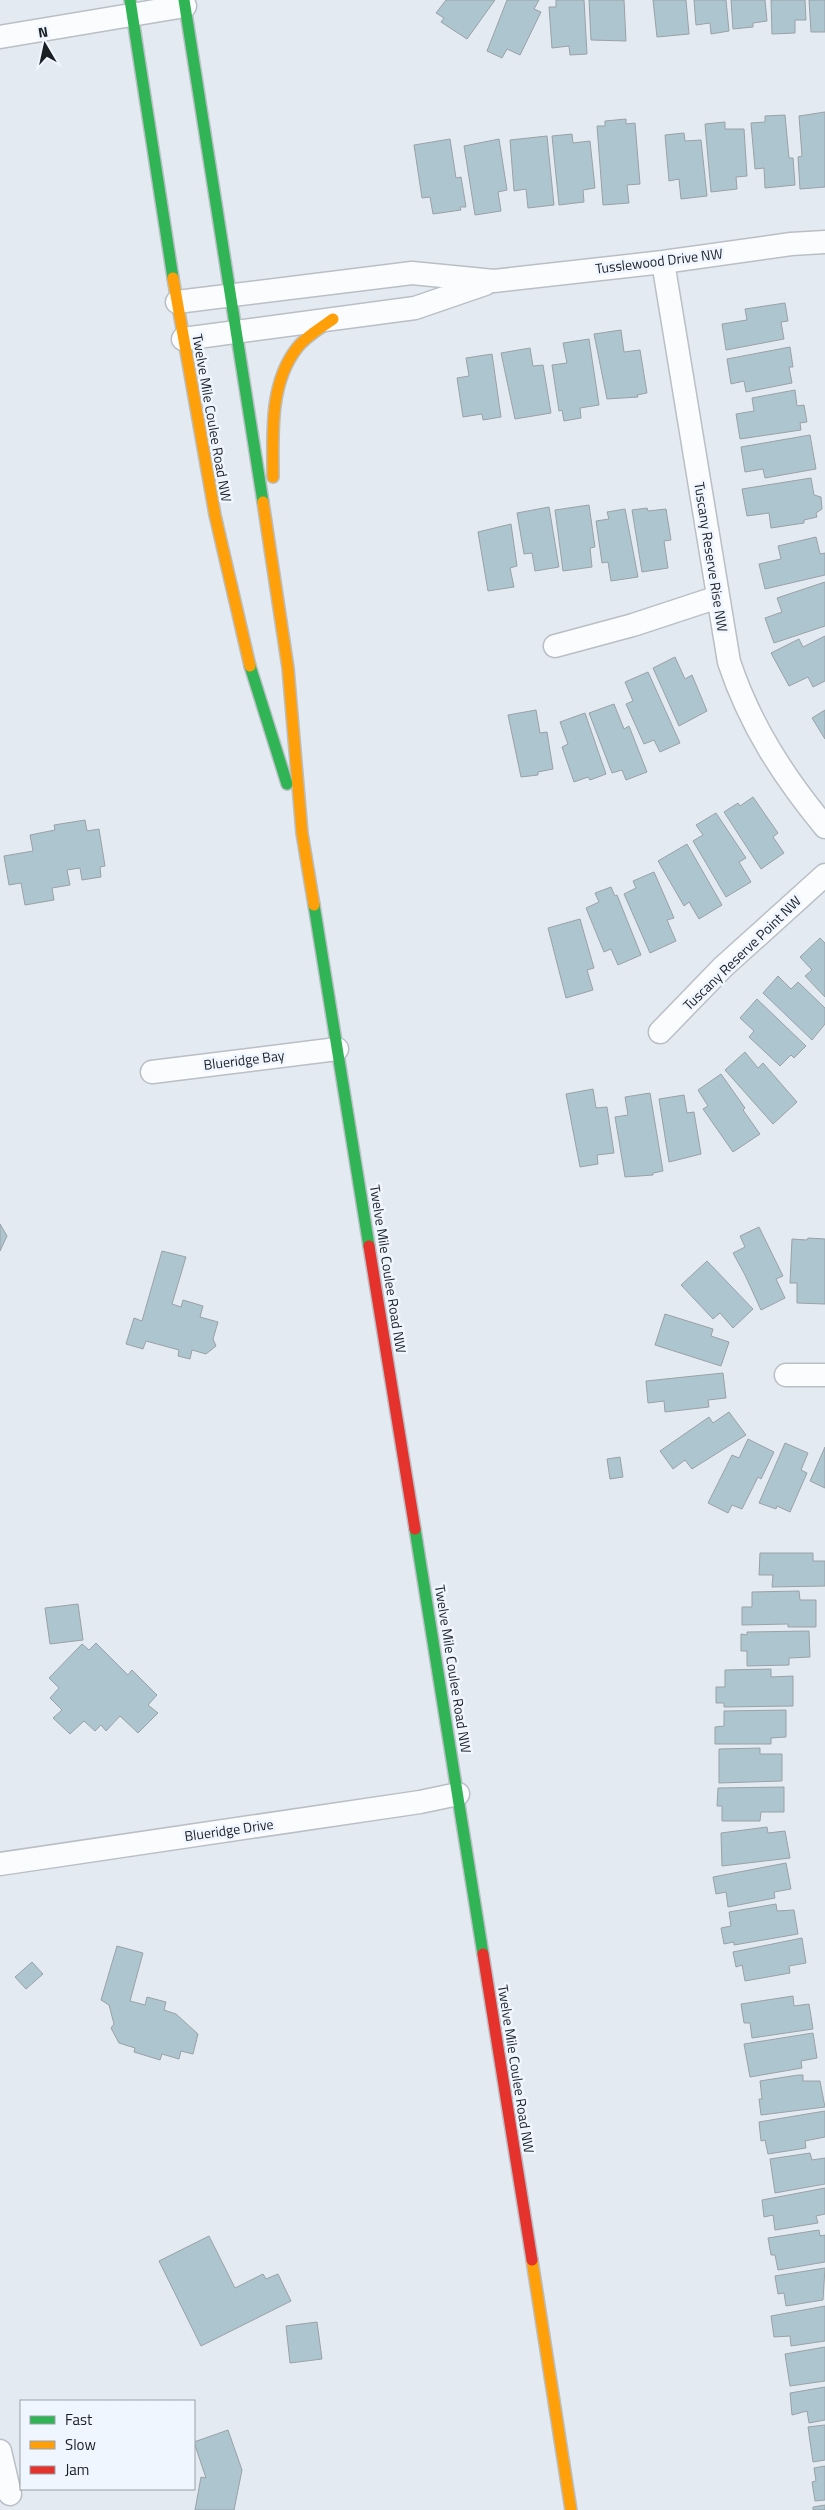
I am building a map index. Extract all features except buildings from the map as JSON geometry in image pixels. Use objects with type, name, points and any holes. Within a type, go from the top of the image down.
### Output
[{"type":"street","points":[[0,37],[131,8],[184,3]]},
{"type":"street","name":"Twelve Mile Coulee Road NW","points":[[184,3],[238,330],[288,668],[302,833],[458,1794],[571,2510]]},
{"type":"street","name":"Twelve Mile Coulee Road NW","points":[[131,8],[183,339],[215,516],[250,663],[302,833]]},
{"type":"street","name":"Tusslewood Drive NW","points":[[177,302],[412,273],[494,281],[663,262],[791,244],[825,242]]},
{"type":"street","name":"Tuscany Reserve Rise NW","points":[[663,262],[729,662],[751,720],[786,777],[825,827]]},
{"type":"street","name":"Tusslewood Drive NW","points":[[183,339],[238,330],[415,308],[494,281]]},
{"type":"street","points":[[271,551],[274,420],[284,367],[298,346],[333,319]]},
{"type":"street","points":[[555,646],[634,625],[718,597]]},
{"type":"street","name":"Tuscany Reserve Point NW","points":[[660,1032],[723,967],[825,874]]},
{"type":"street","name":"Blueridge Bay","points":[[152,1072],[337,1049]]},
{"type":"street","points":[[786,1375],[825,1376]]},
{"type":"street","name":"Blueridge Drive","points":[[0,1864],[420,1802],[458,1794]]},
{"type":"street","points":[[0,2451],[10,2494]]},
{"type":"traffic: fast","points":[[130,0],[173,278]]},
{"type":"traffic: fast","points":[[184,0],[263,502]]},
{"type":"traffic: fast","points":[[250,666],[287,784]]},
{"type":"traffic: fast","points":[[314,905],[369,1246]]},
{"type":"traffic: fast","points":[[415,1529],[483,1954]]},
{"type":"traffic: slow","points":[[173,278],[215,515],[250,666]]},
{"type":"traffic: slow","points":[[273,477],[274,410],[281,377],[297,348],[309,336],[333,319]]},
{"type":"traffic: slow","points":[[263,502],[288,668],[302,833],[314,905]]},
{"type":"traffic: slow","points":[[532,2260],[571,2510]]},
{"type":"traffic: jam","points":[[369,1246],[415,1529]]},
{"type":"traffic: jam","points":[[483,1954],[532,2260]]}]
